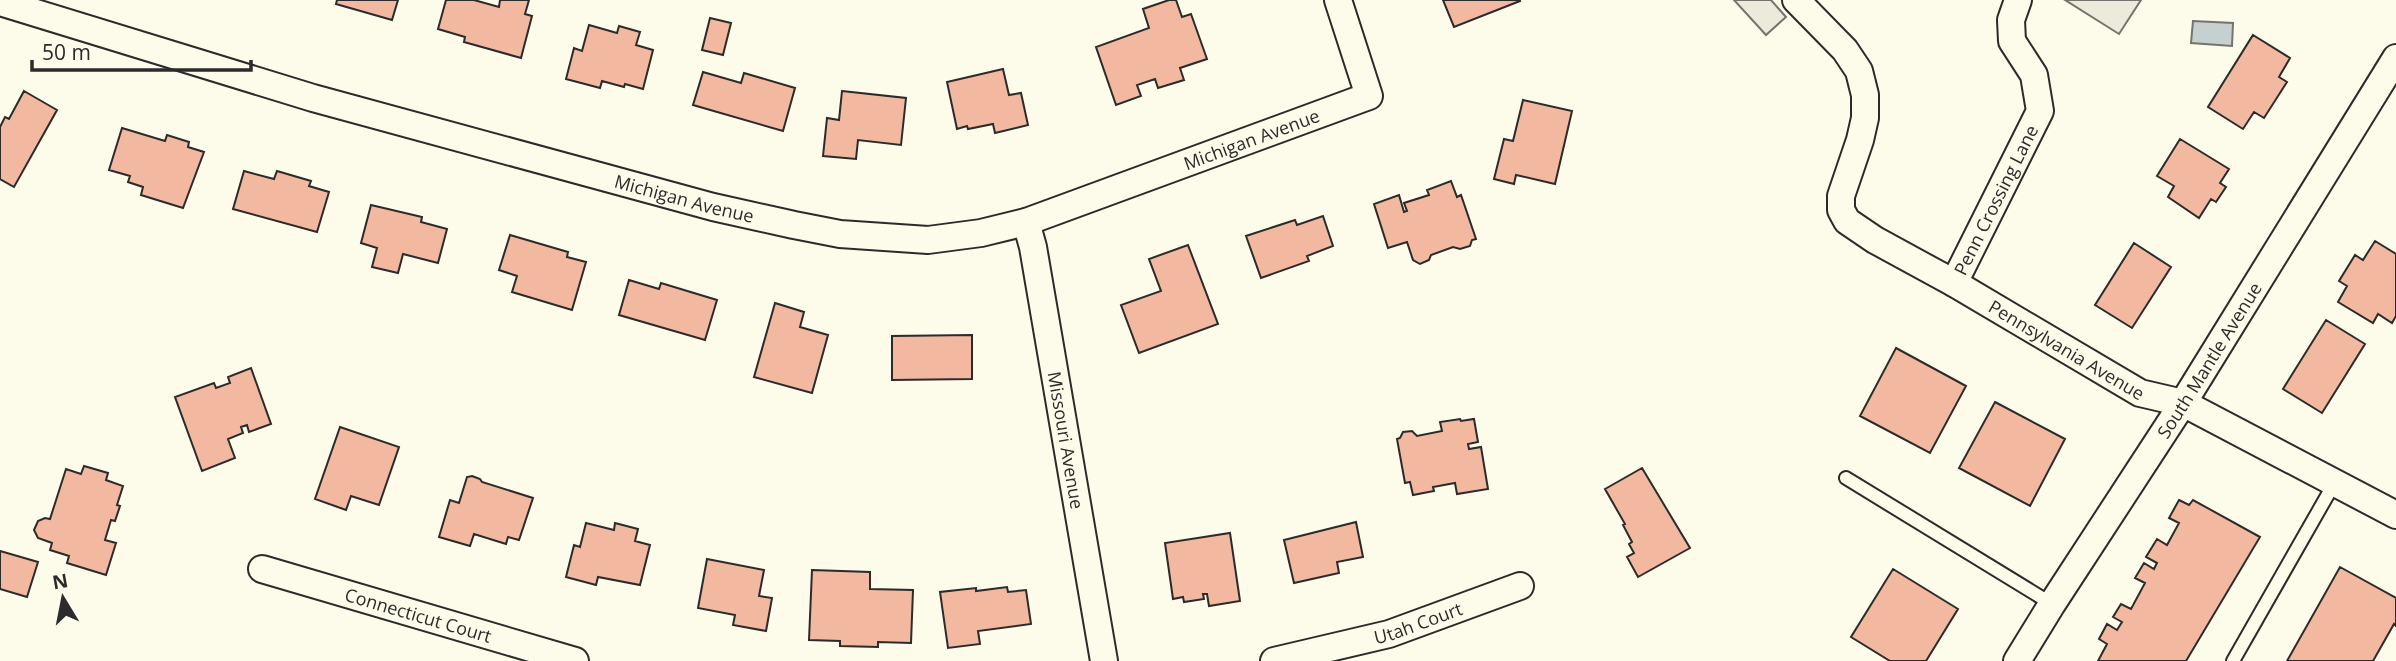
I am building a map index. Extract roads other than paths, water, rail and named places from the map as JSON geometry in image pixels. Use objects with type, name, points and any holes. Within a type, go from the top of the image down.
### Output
[{"type":"street","name":"Michigan Avenue","points":[[0,2],[313,98],[700,204],[840,234],[928,240],[981,233],[1026,222],[1369,96],[1338,0]]},
{"type":"street","name":"Pennsylvania Avenue","points":[[1796,0],[1845,50],[1858,71],[1865,95],[1865,118],[1860,140],[1841,196],[1841,210],[1847,222],[2140,393],[2183,403],[2396,515]]},
{"type":"street","name":"Penn Crossing Lane","points":[[1954,283],[2040,111],[2034,75],[2012,41],[2011,20],[2018,0]]},
{"type":"street","name":"South Mantle Avenue","points":[[2018,661],[2183,403],[2396,58]]},
{"type":"street","name":"Missouri Avenue","points":[[1026,222],[1033,247],[1104,661]]},
{"type":"street","name":"Connecticut Court","points":[[262,569],[575,661]]},
{"type":"street","name":"Utah Court","points":[[1274,661],[1389,635],[1520,586]]},
{"type":"lane","points":[[1846,478],[2052,604]]},
{"type":"lane","points":[[2233,661],[2335,482]]}]
